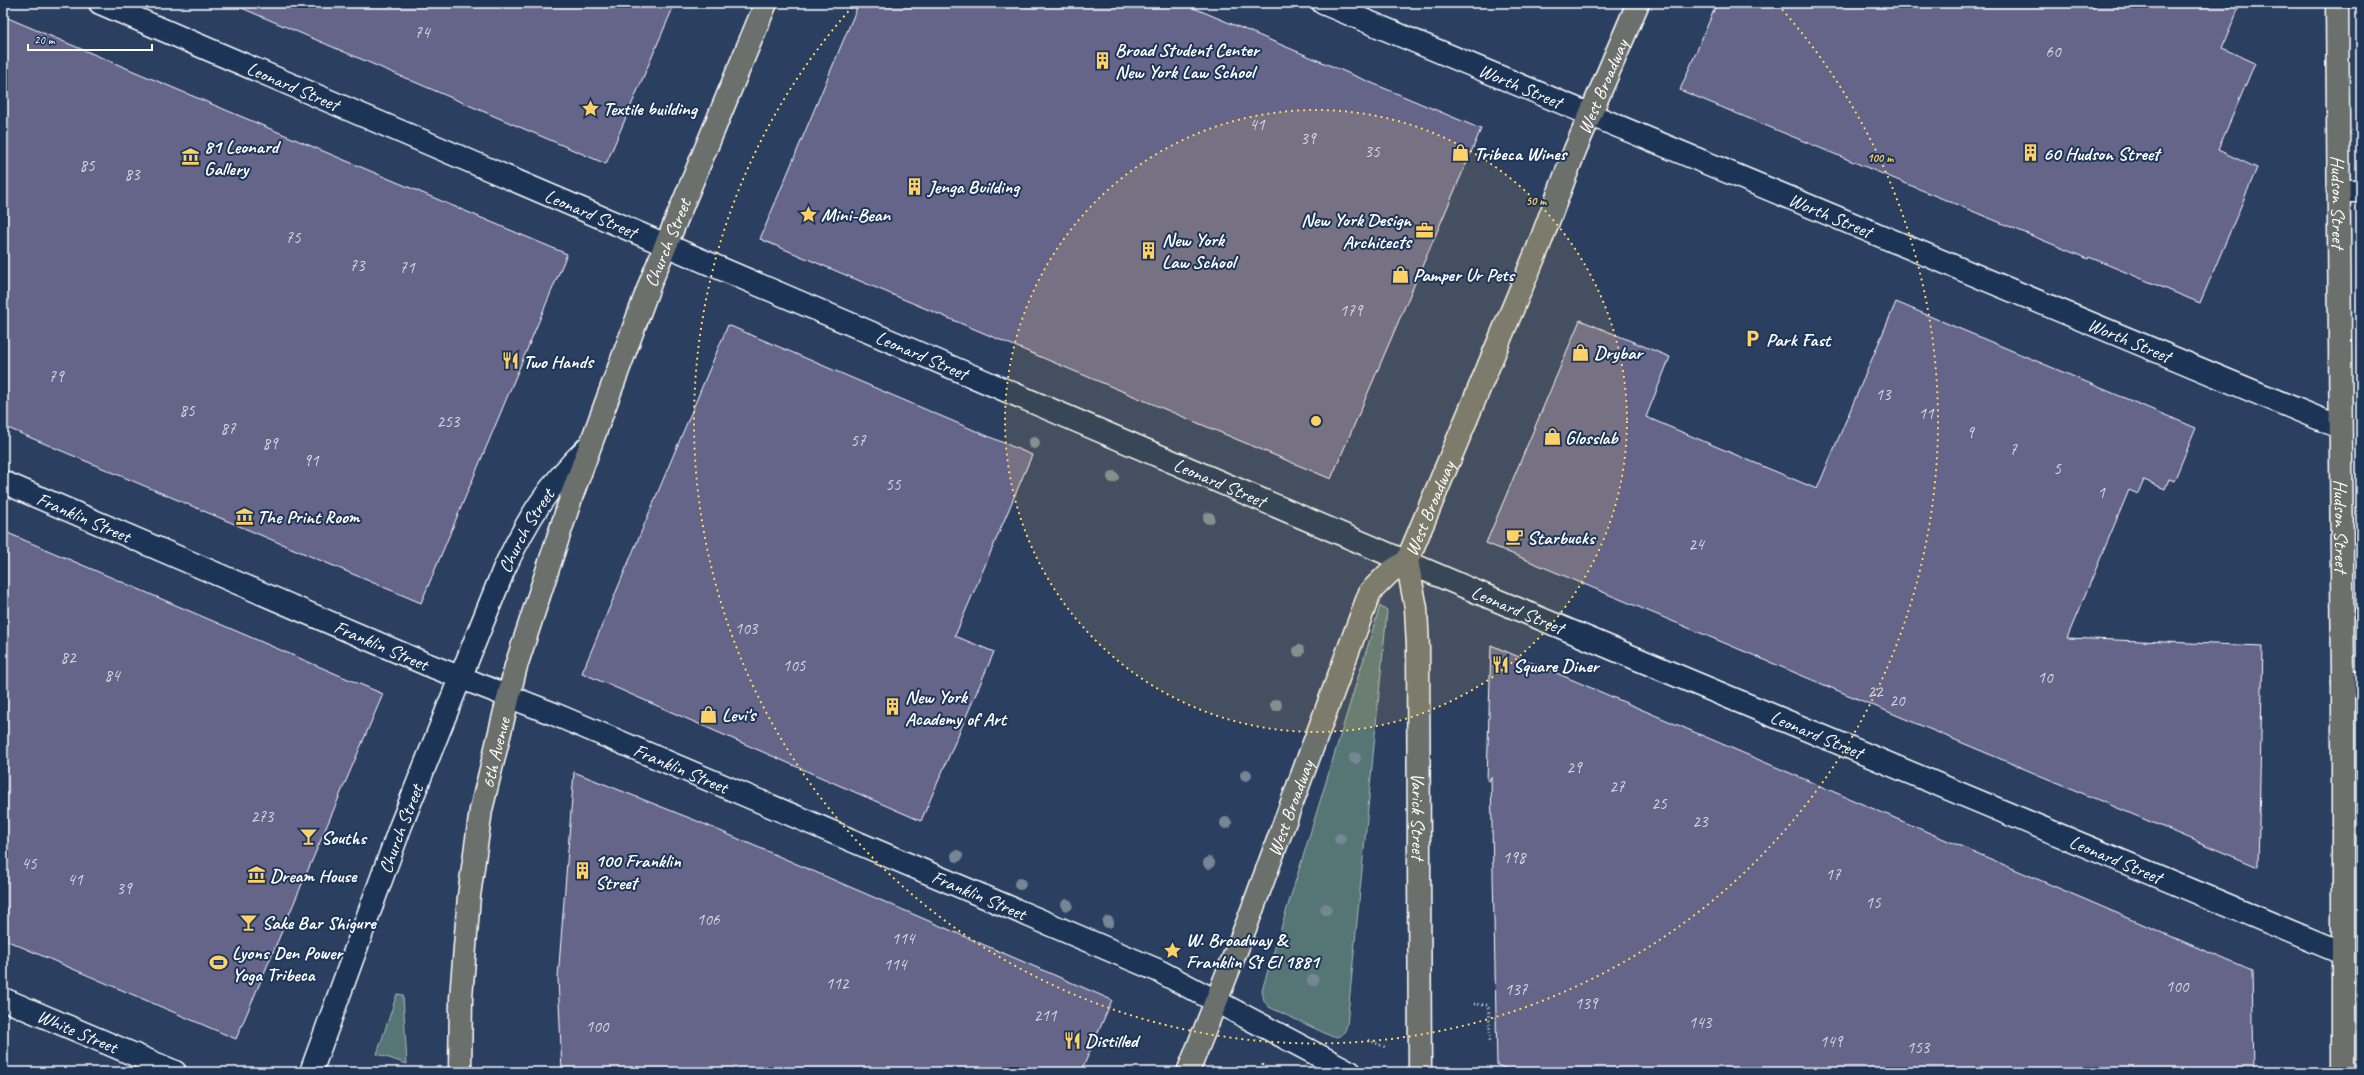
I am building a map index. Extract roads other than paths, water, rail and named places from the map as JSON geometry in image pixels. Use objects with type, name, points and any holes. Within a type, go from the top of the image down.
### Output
[{"type":"main road","name":"Church Street","points":[[589,446],[665,244],[766,3]]},
{"type":"main road","name":"West Broadway","points":[[1188,1072],[1218,1000],[1370,592],[1390,572],[1407,561],[1538,248],[1590,116],[1638,3]]},
{"type":"main road","name":"Hudson Street","points":[[2337,3],[2339,427],[2352,683],[2342,953],[2343,1072]]},
{"type":"main road","name":"6th Avenue","points":[[460,1072],[462,998],[469,896],[481,810],[508,697],[552,551],[589,446]]},
{"type":"main road","name":"Varick Street","points":[[1407,561],[1416,608],[1418,647],[1420,1072]]},
{"type":"street","name":"Leonard Street","points":[[100,3],[1484,595],[2342,953]]},
{"type":"street","name":"Worth Street","points":[[1323,3],[1590,116],[2339,427]]},
{"type":"street","points":[[2338,191],[2361,191]]},
{"type":"street","name":"Church Street","points":[[311,1072],[400,825],[459,678],[518,539],[550,487],[589,446]]},
{"type":"street","name":"Franklin Street","points":[[3,482],[459,678],[554,714],[1130,958],[1218,1000],[1350,1072]]},
{"type":"street","name":"White Street","points":[[3,998],[175,1072]]},
{"type":"place","name":"Broad Student Center New York Law School","points":[[1102,60]]},
{"type":"place","name":"Textile building","points":[[590,108]]},
{"type":"place","name":"Tribeca Wines","points":[[1461,153]]},
{"type":"place","name":"60 Hudson Street","points":[[2030,153]]},
{"type":"place","name":"81 Leonard Gallery","points":[[191,157]]},
{"type":"place","name":"Jenga Building","points":[[915,186]]},
{"type":"place","name":"Mini-Bean","points":[[808,214]]},
{"type":"place","name":"New York Design Architects","points":[[1424,230]]},
{"type":"place","name":"New York Law School","points":[[1149,250]]},
{"type":"place","name":"Pamper Ur Pets","points":[[1400,274]]},
{"type":"place","name":"Park Fast","points":[[1753,339]]},
{"type":"place","name":"Drybar","points":[[1581,352]]},
{"type":"place","name":"Two Hands","points":[[510,361]]},
{"type":"place","name":"Glosslab","points":[[1552,437]]},
{"type":"place","name":"The Print Room","points":[[244,516]]},
{"type":"place","name":"Starbucks","points":[[1514,537]]},
{"type":"place","name":"Square Diner","points":[[1500,665]]},
{"type":"place","name":"New York Academy of Art","points":[[892,707]]},
{"type":"place","name":"Levi's","points":[[709,714]]},
{"type":"place","name":"Souths","points":[[308,837]]},
{"type":"place","name":"100 Franklin Street","points":[[582,871]]},
{"type":"place","name":"Dream House","points":[[257,875]]},
{"type":"place","name":"Sake Bar Shigure","points":[[249,922]]},
{"type":"place","name":"W. Broadway & Franklin St El 1881","points":[[1173,950]]},
{"type":"place","name":"Lyons Den Power Yoga Tribeca","points":[[219,963]]},
{"type":"place","name":"Distilled","points":[[1072,1040]]}]
